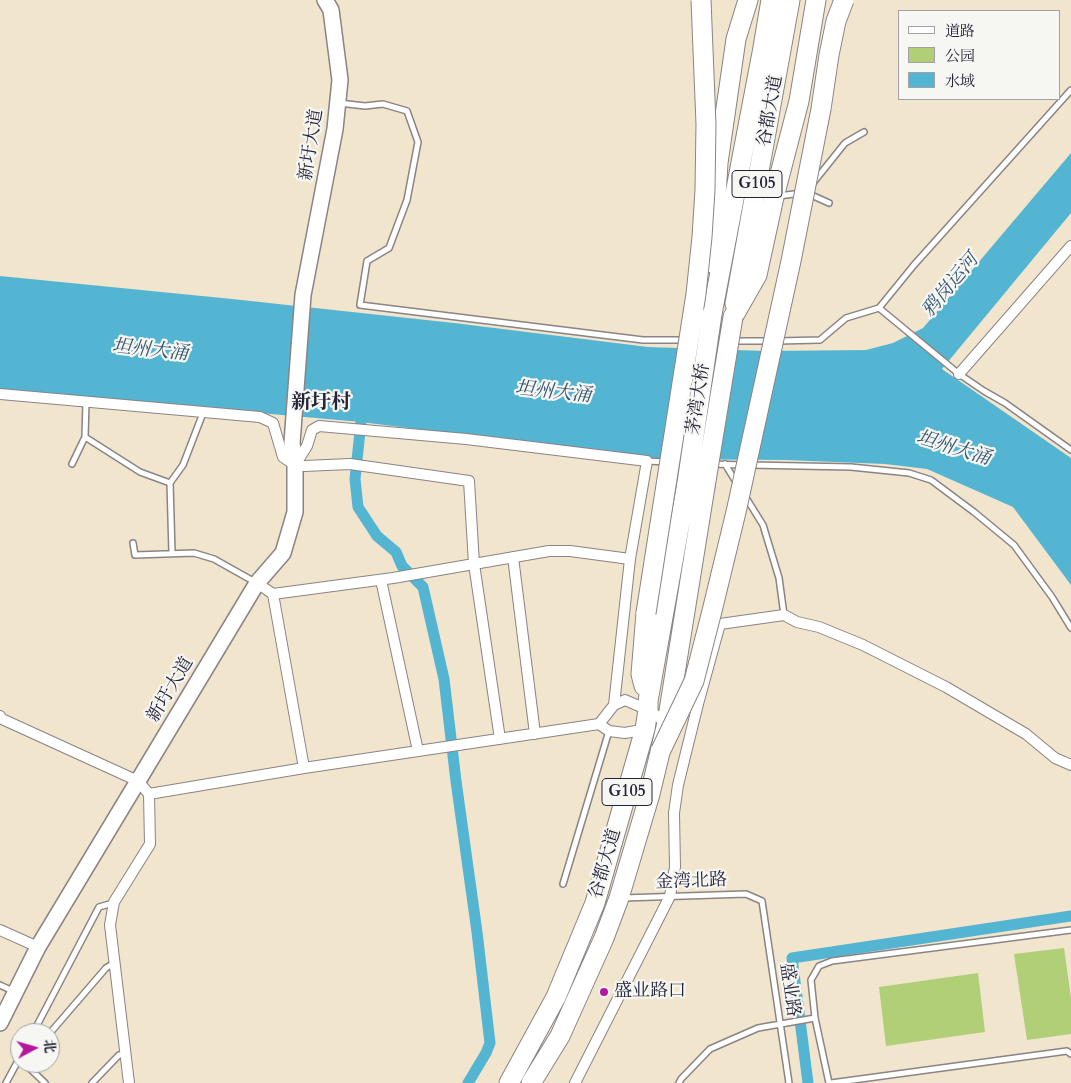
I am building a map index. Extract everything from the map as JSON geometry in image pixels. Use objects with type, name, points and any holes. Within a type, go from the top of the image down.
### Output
[{"type":"highway","points":[[648,705],[641,674],[646,613],[696,294],[702,237],[706,124],[701,0]]},
{"type":"highway","name":"谷都大道","points":[[712,314],[771,0]]},
{"type":"highway","name":"谷都大道","points":[[733,317],[790,0]]},
{"type":"highway","points":[[661,750],[694,681],[712,611],[736,512],[791,261],[820,118],[829,54],[836,21],[844,0]]},
{"type":"highway","points":[[712,314],[710,291],[718,163],[736,39],[746,2]]},
{"type":"highway","points":[[733,317],[757,275],[774,197],[799,101],[815,3]]},
{"type":"highway","name":"茅湾大桥","points":[[696,485],[712,314]]},
{"type":"highway","name":"茅湾大桥","points":[[696,485],[733,317]]},
{"type":"highway","name":"谷都大道","points":[[509,1083],[556,998],[595,903],[645,730],[648,705],[696,485]]},
{"type":"highway","name":"谷都大道","points":[[532,1083],[560,1036],[604,938],[619,898],[650,794],[667,723],[696,485]]},
{"type":"street","name":"新圩大道","points":[[0,1023],[38,947],[257,584],[283,552],[295,512],[295,465],[292,443],[303,296],[335,129],[340,80],[331,10],[325,0]]},
{"type":"street","points":[[955,371],[1071,246]]},
{"type":"street","points":[[0,394],[260,418],[274,423],[284,457],[295,465],[350,464],[469,481],[474,564],[500,739]]},
{"type":"street","points":[[295,465],[307,446],[312,430],[319,426],[466,439],[647,461],[630,559],[614,705]]},
{"type":"street","points":[[257,584],[273,594],[382,580],[549,551],[570,551],[630,559]]},
{"type":"street","points":[[513,557],[535,734]]},
{"type":"street","points":[[382,580],[418,751]]},
{"type":"street","points":[[273,594],[304,768]]},
{"type":"street","points":[[575,1083],[670,896],[675,868],[674,814],[678,785],[720,624],[784,615],[797,622],[819,627],[863,645],[946,686],[1026,734],[1054,758],[1071,765]]},
{"type":"street","points":[[149,794],[304,768],[600,724],[614,705],[625,700],[648,705],[667,723],[645,730],[625,733],[609,731],[600,724]]},
{"type":"street","points":[[0,716],[2,719],[138,781],[149,794],[150,844],[114,902],[110,925],[129,1083]]},
{"type":"street","points":[[0,930],[38,947]]},
{"type":"lane","points":[[723,341],[820,340],[846,318],[879,308],[914,265],[1071,90]]},
{"type":"lane","points":[[337,103],[365,106],[383,104],[407,111],[418,142],[407,200],[389,248],[367,261],[360,305],[642,340],[697,341]]},
{"type":"lane","points":[[805,193],[845,143],[864,132]]},
{"type":"lane","points":[[774,197],[805,193],[829,203]]},
{"type":"lane","points":[[879,308],[955,371],[984,392],[1006,403],[1071,450]]},
{"type":"lane","points":[[706,341],[714,341]]},
{"type":"lane","points":[[72,464],[85,437],[86,402]]},
{"type":"lane","points":[[172,553],[170,483],[183,466],[203,413]]},
{"type":"lane","points":[[85,437],[140,472],[170,483]]},
{"type":"lane","points":[[647,461],[697,464]]},
{"type":"lane","points":[[707,464],[851,467],[909,473],[931,480],[1014,545],[1052,597],[1071,628]]},
{"type":"lane","points":[[726,464],[763,525],[779,578],[784,615]]},
{"type":"lane","points":[[133,543],[135,555],[194,553],[214,558],[257,584]]},
{"type":"lane","points":[[563,884],[609,731]]},
{"type":"lane","name":"金湾北路","points":[[619,898],[746,894],[762,901]]},
{"type":"lane","name":"盛业路","points":[[762,901],[788,1083]]},
{"type":"lane","points":[[37,1023],[99,907],[114,902]]},
{"type":"lane","points":[[1071,930],[832,961],[819,966],[811,980],[815,1018],[830,1083],[1067,1051],[1071,1054]]},
{"type":"lane","points":[[59,1023],[106,968],[114,963]]},
{"type":"lane","points":[[0,985],[15,992]]},
{"type":"lane","points":[[679,1083],[710,1049],[758,1028],[815,1018]]},
{"type":"lane","points":[[92,1083],[119,1055],[126,1054]]},
{"type":"lane","points":[[34,1073],[45,1083]]},
{"type":"green space","points":[[1064,948],[1071,998],[1071,1034],[1027,1040],[1014,954]]},
{"type":"green space","points":[[978,973],[985,1032],[886,1046],[879,987]]},
{"type":"water","name":"坦州大涌","points":[[1071,153],[1071,213],[942,369],[1071,458],[1071,585],[1013,507],[927,469],[885,464],[785,460],[652,459],[361,422],[0,390],[0,276],[454,323],[648,347],[765,351],[866,350],[893,343],[923,328]]},
{"type":"waterway","points":[[361,422],[355,479],[358,507],[377,536],[396,552],[402,566],[423,587],[444,679],[490,1043],[468,1083]]},
{"type":"waterway","points":[[808,1083],[792,958],[1071,916]]},
{"type":"place","name":"盛业路口","points":[[604,992]]},
{"type":"district","name":"新圩村","points":[[321,403]]},
{"type":"water label","name":"鸦岗运河","points":[[951,286]]}]
